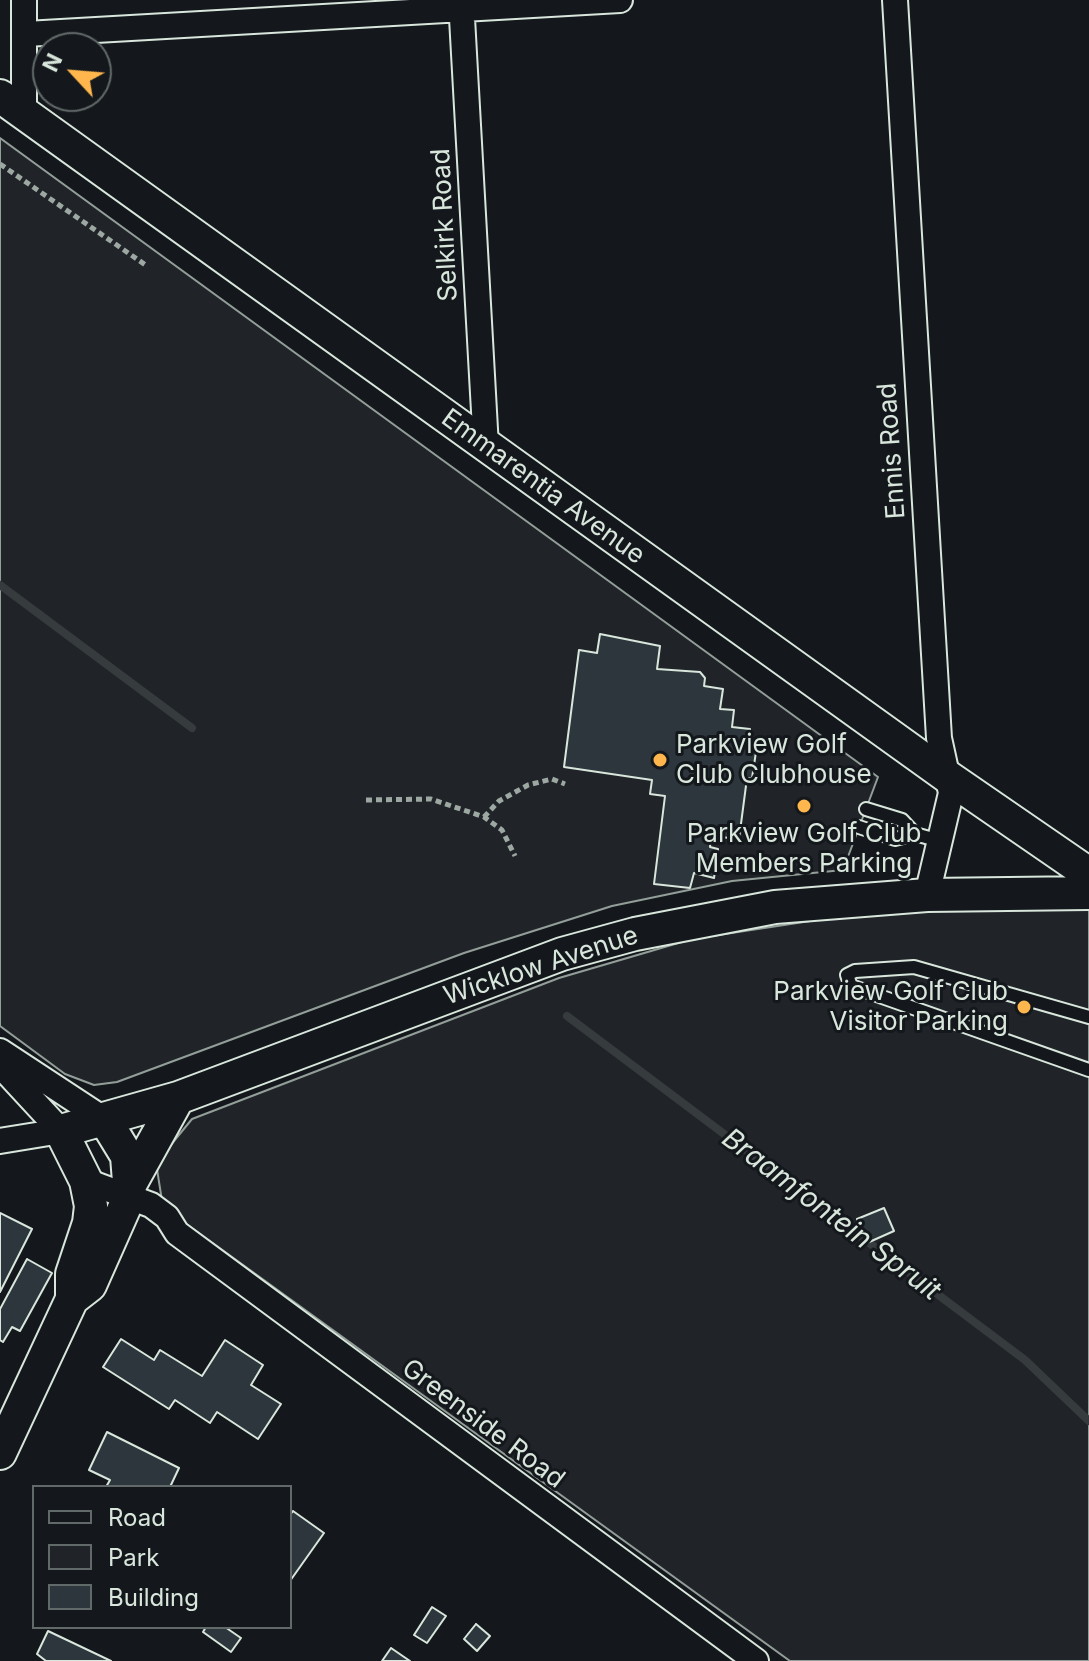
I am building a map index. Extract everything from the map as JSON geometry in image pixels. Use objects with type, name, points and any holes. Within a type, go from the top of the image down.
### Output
[{"type":"street","points":[[12,105],[26,34],[24,0]]},
{"type":"street","points":[[26,34],[461,4],[620,0]]},
{"type":"street","name":"Ennis Road","points":[[895,0],[939,738],[951,793],[927,895]]},
{"type":"street","name":"Selkirk Road","points":[[461,4],[486,447]]},
{"type":"street","name":"Emmarentia Avenue","points":[[12,105],[948,777],[1089,874]]},
{"type":"street","name":"Wicklow Avenue","points":[[61,1131],[178,1098],[562,954],[635,934],[775,907],[927,895],[1089,893]]},
{"type":"street","points":[[0,1051],[105,1120],[124,1145],[129,1195]]},
{"type":"street","points":[[0,1065],[61,1131],[88,1188],[91,1215],[72,1274],[72,1299],[0,1453]]},
{"type":"street","points":[[72,1299],[90,1285],[129,1195],[178,1098]]},
{"type":"street","points":[[0,1141],[61,1131]]},
{"type":"street","name":"Greenside Road","points":[[88,1188],[129,1195],[167,1217],[177,1233],[756,1661]]},
{"type":"lane","points":[[866,809],[902,820],[915,834]]},
{"type":"lane","points":[[859,827],[895,839],[915,834],[940,841]]},
{"type":"lane","points":[[1089,1017],[914,960],[847,975],[851,986],[1089,1070]]},
{"type":"path","points":[[0,164],[147,266]]},
{"type":"path","points":[[484,817],[499,801],[528,785],[552,779],[565,784]]},
{"type":"path","points":[[366,800],[431,799],[484,817],[502,830],[515,856]]},
{"type":"green space","points":[[0,138],[878,777],[843,870],[732,881],[612,906],[464,953],[117,1082],[94,1085],[65,1074],[0,1026]]},
{"type":"green space","points":[[1089,894],[1089,1661],[790,1661],[163,1207],[156,1163],[192,1119],[559,978],[692,939],[909,906]]},
{"type":"building","name":"Parkview Golf Club Clubhouse","points":[[600,634],[660,646],[657,669],[700,672],[705,678],[704,686],[723,689],[720,709],[734,710],[732,727],[750,729],[747,751],[756,752],[752,778],[747,778],[739,839],[711,836],[710,847],[718,849],[714,878],[694,873],[690,888],[654,884],[665,796],[650,794],[652,780],[564,767],[579,650],[597,653]]},
{"type":"building","points":[[884,1208],[894,1231],[867,1243],[857,1219]]},
{"type":"building","points":[[0,1213],[32,1229],[0,1292]]},
{"type":"building","points":[[27,1259],[52,1273],[20,1331],[12,1327],[3,1342],[0,1340],[0,1309]]},
{"type":"building","points":[[121,1339],[154,1360],[160,1350],[202,1376],[225,1340],[263,1365],[251,1385],[281,1404],[258,1439],[217,1412],[210,1423],[175,1400],[169,1409],[103,1367]]},
{"type":"building","points":[[107,1432],[179,1468],[171,1485],[107,1485],[110,1480],[89,1470]]},
{"type":"building","points":[[292,1512],[324,1533],[292,1578]]},
{"type":"building","points":[[432,1607],[446,1616],[427,1643],[414,1635]]},
{"type":"building","points":[[476,1624],[490,1636],[477,1651],[464,1639]]},
{"type":"building","points":[[205,1629],[228,1629],[241,1638],[231,1652],[203,1632]]},
{"type":"building","points":[[48,1631],[111,1661],[46,1661],[37,1654]]},
{"type":"building","points":[[391,1648],[410,1661],[382,1661]]},
{"type":"waterway","name":"Braamfontein Spruit","points":[[0,585],[192,728]]},
{"type":"waterway","name":"Braamfontein Spruit","points":[[567,1016],[1025,1360],[1089,1421]]},
{"type":"place","name":"Parkview Golf Club Clubhouse","points":[[660,760]]},
{"type":"place","name":"Parkview Golf Club Members Parking","points":[[804,806]]},
{"type":"place","name":"Parkview Golf Club Visitor Parking","points":[[1024,1007]]}]
